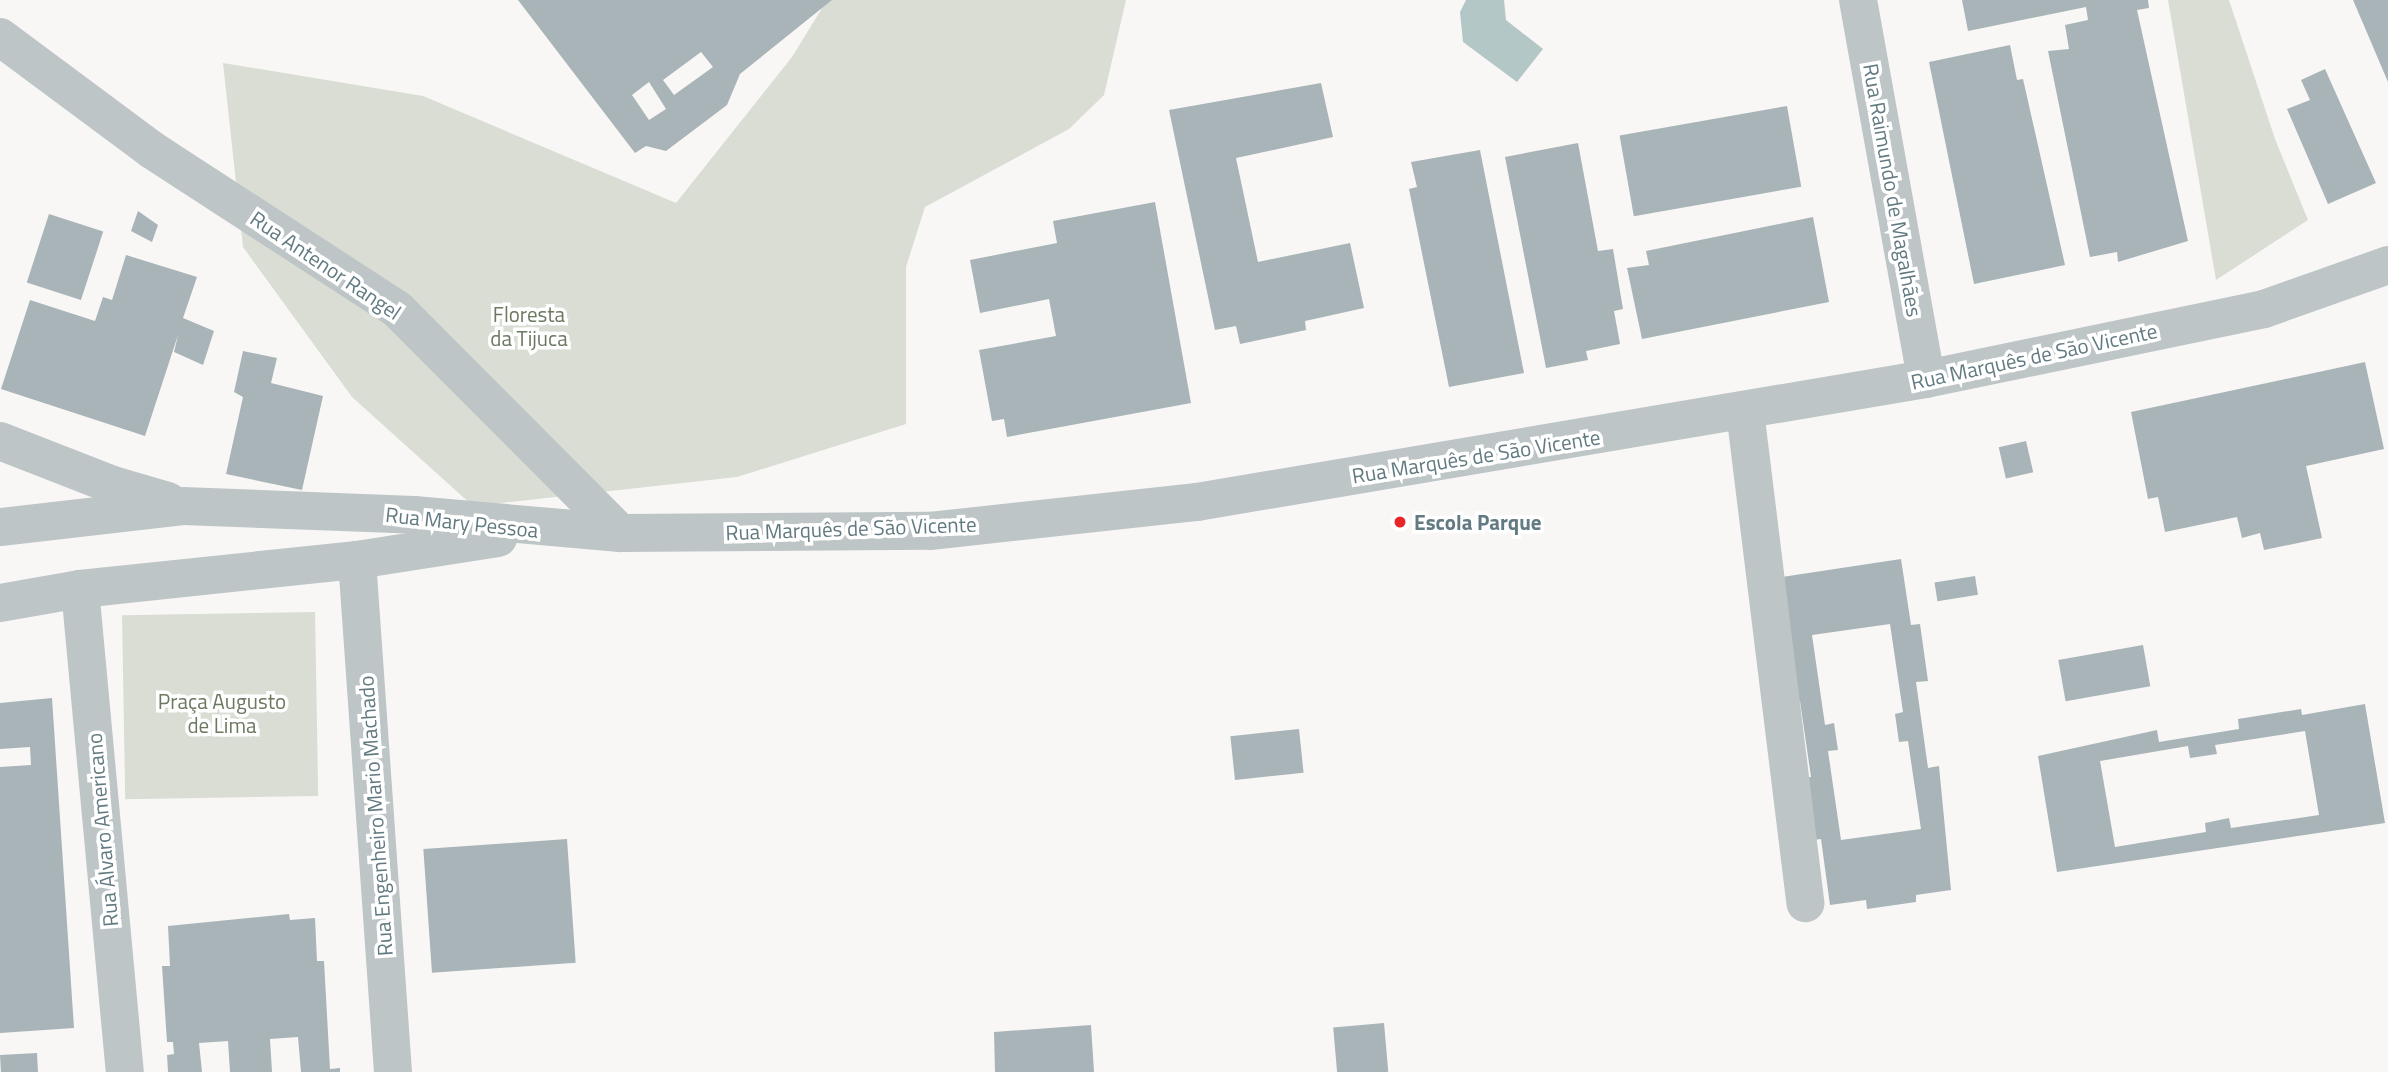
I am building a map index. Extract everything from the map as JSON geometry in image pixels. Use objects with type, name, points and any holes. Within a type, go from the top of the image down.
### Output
[{"type":"street","name":"Rua Raimundo de Magalhães","points":[[1858,0],[1926,379]]},
{"type":"street","name":"Rua Antenor Rangel","points":[[0,37],[152,150],[398,310],[620,533]]},
{"type":"street","name":"Rua Marquês de São Vicente","points":[[549,530],[620,533],[930,531],[1170,505],[1926,379],[2264,309],[2388,265]]},
{"type":"street","points":[[1745,411],[1805,903]]},
{"type":"street","points":[[0,441],[113,485],[183,506]]},
{"type":"street","name":"Rua Mary Pessoa","points":[[0,527],[183,506],[414,515],[549,530]]},
{"type":"street","name":"Rua Mary Pessoa","points":[[0,603],[80,589],[357,560],[549,530]]},
{"type":"street","name":"Rua Engenheiro Mario Machado","points":[[357,560],[393,1072]]},
{"type":"street","name":"Rua Álvaro Americano","points":[[80,589],[125,1072]]},
{"type":"green space","name":"Floresta da Tijuca","points":[[827,0],[1126,0],[1104,95],[1069,129],[925,207],[906,267],[906,424],[737,477],[473,506],[352,397],[243,247],[223,63],[423,96],[676,203],[792,57]]},
{"type":"green space","points":[[2168,0],[2229,0],[2275,139],[2308,220],[2216,280]]},
{"type":"green space","name":"Praça Augusto de Lima","points":[[315,612],[318,796],[125,799],[122,615]]},
{"type":"shaded area","points":[[1466,0],[1504,0],[1506,20],[1543,49],[1517,82],[1463,42],[1460,12]]},
{"type":"building","points":[[518,0],[832,0],[740,74],[727,105],[666,151],[646,146],[635,153]],"holes":[[[701,52],[713,67],[674,95],[663,80]],[[649,82],[666,109],[649,120],[632,95]]]},
{"type":"building","points":[[1962,0],[2148,0],[2149,8],[2137,10],[2188,241],[2118,262],[2117,252],[2090,257],[2048,51],[2069,49],[2065,25],[2088,20],[2086,7],[1968,31]]},
{"type":"building","points":[[2353,0],[2388,0],[2388,82],[2365,28]]},
{"type":"building","points":[[2010,45],[2017,80],[2023,79],[2065,265],[1974,284],[1929,62]]},
{"type":"building","points":[[2325,69],[2376,183],[2328,204],[2287,109],[2310,100],[2301,80]]},
{"type":"building","points":[[1321,83],[1333,137],[1236,158],[1258,262],[1350,243],[1364,308],[1305,321],[1306,330],[1240,344],[1236,326],[1215,330],[1169,110]]},
{"type":"building","points":[[1787,106],[1801,187],[1634,216],[1620,136]]},
{"type":"building","points":[[1578,143],[1598,251],[1613,249],[1623,309],[1614,311],[1620,344],[1586,351],[1588,360],[1546,368],[1505,157]]},
{"type":"building","points":[[1480,150],[1524,373],[1449,387],[1409,189],[1417,187],[1411,162]]},
{"type":"building","points":[[1155,202],[1191,403],[1007,437],[1004,419],[992,421],[979,350],[1056,336],[1049,299],[980,313],[970,260],[1057,243],[1053,221]]},
{"type":"building","points":[[138,211],[158,225],[152,242],[131,231]]},
{"type":"building","points":[[49,214],[103,232],[81,300],[27,282]]},
{"type":"building","points":[[1813,217],[1829,302],[1642,339],[1627,268],[1649,265],[1646,251]]},
{"type":"building","points":[[126,255],[197,277],[183,318],[214,331],[203,365],[174,352],[178,335],[145,436],[1,389],[30,300],[95,321],[103,297],[112,300]]},
{"type":"building","points":[[243,351],[277,358],[271,383],[323,396],[302,490],[226,474],[243,397],[234,392]]},
{"type":"building","points":[[2365,362],[2384,449],[2306,466],[2322,538],[2264,550],[2260,533],[2242,538],[2237,517],[2165,532],[2158,497],[2148,499],[2131,412]]},
{"type":"building","points":[[2026,441],[2033,472],[2006,478],[1999,447]]},
{"type":"building","points":[[1901,559],[1911,625],[1920,624],[1928,681],[1916,682],[1928,768],[1939,766],[1951,890],[1916,895],[1916,902],[1867,909],[1866,900],[1830,905],[1821,839],[1813,840],[1804,778],[1811,777],[1800,701],[1791,702],[1782,577]],"holes":[[[1890,624],[1903,712],[1895,714],[1899,742],[1908,741],[1921,829],[1841,840],[1828,751],[1838,750],[1834,723],[1825,725],[1812,635]]]},
{"type":"building","points":[[1975,576],[1978,595],[1937,601],[1935,582]]},
{"type":"building","points":[[2143,645],[2150,686],[2066,701],[2058,660]]},
{"type":"building","points":[[52,698],[74,1028],[0,1033],[0,767],[31,765],[30,747],[0,749],[0,703]]},
{"type":"building","points":[[2365,704],[2385,823],[2057,872],[2038,756],[2157,730],[2159,742],[2239,729],[2238,719],[2301,709],[2302,715]],"holes":[[[2305,731],[2319,815],[2231,828],[2229,818],[2205,823],[2206,832],[2115,847],[2100,761],[2188,746],[2190,758],[2217,754],[2215,745]]]},
{"type":"building","points":[[1299,729],[1304,773],[1235,780],[1230,736]]},
{"type":"building","points":[[567,839],[576,963],[432,973],[423,849]]},
{"type":"building","points":[[289,914],[290,920],[315,918],[317,961],[324,961],[330,1069],[340,1068],[340,1072],[301,1072],[298,1037],[270,1039],[272,1072],[230,1072],[228,1041],[199,1043],[202,1072],[168,1072],[167,1055],[174,1054],[173,1042],[167,1042],[162,966],[170,966],[168,926]]},
{"type":"building","points":[[1384,1023],[1388,1072],[1337,1072],[1333,1027]]},
{"type":"building","points":[[1091,1025],[1094,1072],[995,1072],[994,1032]]},
{"type":"building","points":[[37,1053],[38,1072],[1,1072],[0,1055]]},
{"type":"place","name":"Escola Parque","points":[[1400,522]]}]
